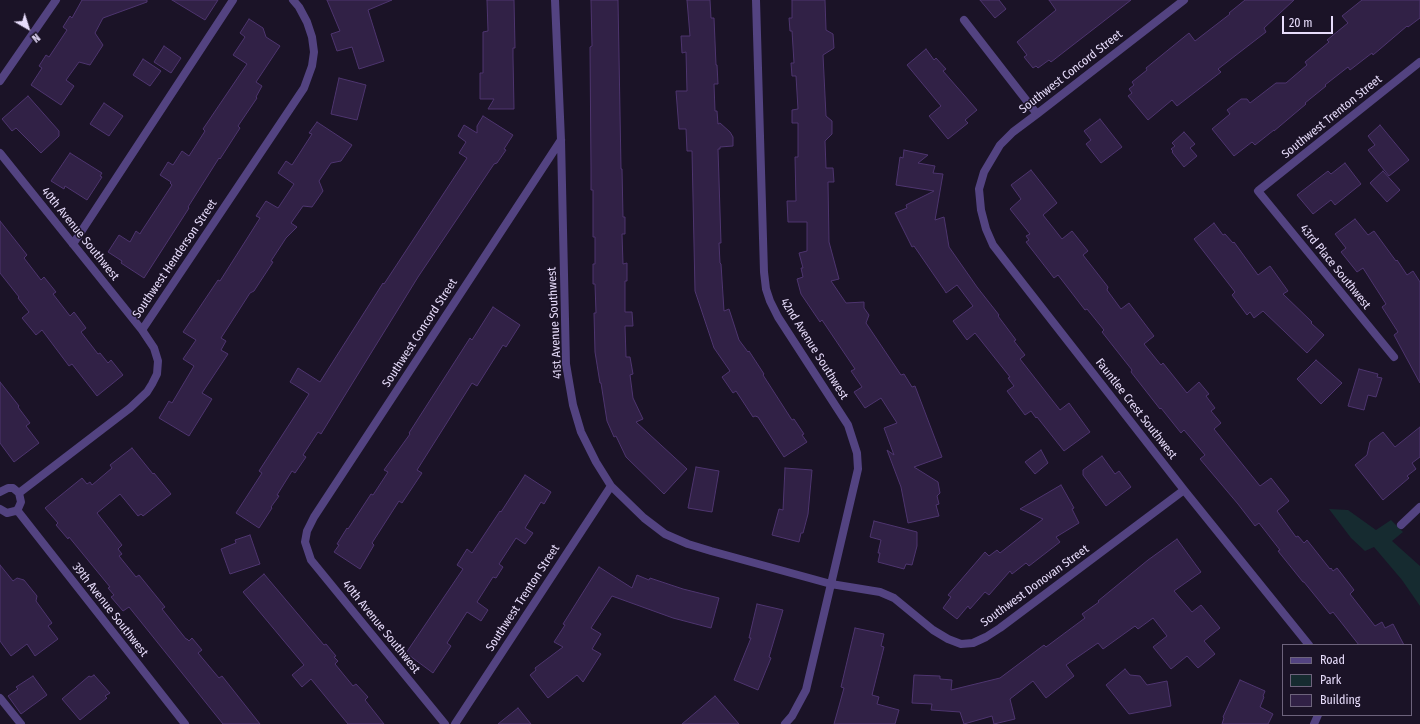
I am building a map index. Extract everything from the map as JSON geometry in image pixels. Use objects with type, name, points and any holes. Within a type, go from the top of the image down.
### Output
[{"type":"street","points":[[0,81],[56,0]]},
{"type":"street","points":[[73,244],[233,0]]},
{"type":"street","name":"Southwest Henderson Street","points":[[20,493],[130,408],[147,392],[157,374],[158,361],[154,348],[142,330],[304,88],[312,66],[314,52],[312,37],[299,7],[293,0]]},
{"type":"street","name":"41st Avenue Southwest","points":[[555,0],[561,140],[566,364],[573,406],[581,432],[596,462],[611,486],[665,534],[688,544],[831,584]]},
{"type":"street","name":"42nd Avenue Southwest","points":[[756,0],[764,272],[766,289],[778,317],[848,425],[857,453],[858,469],[831,584]]},
{"type":"street","name":"Southwest Concord Street","points":[[984,172],[1000,145],[1013,132],[1184,0]]},
{"type":"street","points":[[964,20],[1037,114]]},
{"type":"street","name":"Southwest Trenton Street","points":[[1258,191],[1420,62]]},
{"type":"street","name":"Southwest Concord Street","points":[[305,542],[307,531],[314,517],[561,140]]},
{"type":"street","name":"40th Avenue Southwest","points":[[0,153],[142,330]]},
{"type":"street","name":"Fauntlee Crest Southwest","points":[[984,172],[979,189],[981,210],[986,229],[993,245],[1184,490],[1308,644]]},
{"type":"street","name":"43rd Place Southwest","points":[[1258,191],[1394,357]]},
{"type":"street","name":"Southwest Trenton Street","points":[[455,724],[611,486]]},
{"type":"street","points":[[0,490],[13,488],[20,493],[21,502],[17,510],[7,513],[0,509]]},
{"type":"street","name":"Southwest Donovan Street","points":[[831,584],[880,592],[894,598],[933,630],[948,639],[961,644],[973,643],[1000,628],[1184,490]]},
{"type":"street","points":[[1401,525],[1420,506]]},
{"type":"street","name":"39th Avenue Southwest","points":[[17,510],[185,724]]},
{"type":"street","name":"40th Avenue Southwest","points":[[305,542],[311,560],[445,724]]},
{"type":"street","points":[[786,724],[806,690],[831,584]]},
{"type":"street","points":[[0,698],[21,724]]},
{"type":"green space","points":[[1329,509],[1348,510],[1376,530],[1391,520],[1403,532],[1392,541],[1420,566],[1420,606],[1402,580],[1374,547],[1365,551],[1351,538]]},
{"type":"building","points":[[82,0],[147,0],[147,2],[103,18],[95,33],[103,45],[90,65],[79,62],[66,80],[74,86],[61,105],[31,85],[42,68],[39,66],[46,55],[49,57],[67,30],[63,27],[70,16],[72,18]]},
{"type":"building","points":[[172,0],[218,0],[205,20]]},
{"type":"building","points":[[327,0],[392,0],[368,10],[384,61],[359,69],[352,47],[337,51],[331,34],[340,31]]},
{"type":"building","points":[[487,0],[514,0],[514,109],[488,109],[494,99],[480,99],[480,73],[483,73],[483,32],[488,31]]},
{"type":"building","points":[[591,0],[618,0],[621,169],[623,217],[625,217],[625,234],[622,234],[623,264],[627,263],[627,281],[625,281],[625,312],[632,312],[633,326],[625,326],[626,357],[630,357],[633,374],[630,375],[633,398],[643,419],[636,422],[687,469],[664,494],[626,457],[616,436],[614,437],[607,421],[595,352],[594,313],[596,313],[595,284],[593,284],[593,264],[595,264],[595,237],[593,237],[593,190],[591,190]]},
{"type":"building","points":[[687,0],[710,0],[711,18],[714,18],[718,84],[714,84],[715,111],[717,111],[718,124],[720,123],[730,132],[733,137],[733,146],[720,147],[720,149],[718,149],[721,243],[719,243],[724,311],[729,309],[739,340],[748,352],[749,351],[792,420],[794,419],[804,434],[802,435],[807,442],[784,457],[758,417],[753,417],[736,391],[733,393],[722,377],[730,371],[714,348],[695,291],[692,151],[687,151],[686,129],[679,129],[676,91],[687,91],[686,52],[682,53],[681,36],[690,36]]},
{"type":"building","points":[[792,0],[825,0],[826,30],[833,34],[834,48],[823,55],[826,116],[832,121],[832,134],[825,141],[826,168],[833,168],[834,182],[828,182],[829,242],[839,279],[831,281],[846,303],[864,302],[864,308],[869,315],[866,323],[901,375],[904,374],[912,387],[915,386],[942,457],[914,467],[938,482],[940,493],[937,496],[939,504],[936,505],[939,516],[908,523],[901,487],[887,450],[894,455],[884,428],[897,423],[881,398],[865,408],[854,392],[862,387],[851,371],[855,369],[822,320],[820,322],[801,294],[797,279],[803,277],[801,268],[803,268],[799,253],[807,251],[807,222],[788,222],[787,201],[796,201],[795,157],[798,157],[798,123],[792,123],[792,110],[798,109],[796,76],[792,76],[791,63],[794,63],[792,31],[790,31],[789,18],[792,18]]},
{"type":"building","points":[[980,0],[999,0],[1006,9],[995,18]]},
{"type":"building","points":[[1049,0],[1131,0],[1051,62],[1049,60],[1038,68],[1036,66],[1033,68],[1024,57],[1027,55],[1017,42],[1056,10]]},
{"type":"building","points":[[1245,0],[1294,0],[1264,28],[1266,32],[1218,69],[1221,72],[1177,106],[1172,100],[1148,120],[1128,96],[1132,93],[1129,89],[1134,85],[1132,82],[1147,70],[1146,68],[1189,33],[1195,41],[1230,14],[1229,13]]},
{"type":"building","points":[[1362,0],[1420,0],[1420,18],[1408,27],[1407,26],[1373,55],[1372,53],[1350,70],[1348,67],[1325,85],[1326,86],[1274,131],[1255,145],[1252,142],[1234,156],[1212,129],[1230,114],[1227,110],[1241,99],[1247,99],[1250,103],[1276,83],[1286,83],[1307,65],[1305,62],[1329,42],[1327,40],[1348,23],[1342,16]]},
{"type":"building","points":[[249,19],[263,28],[266,37],[280,46],[256,82],[262,86],[256,97],[257,98],[238,126],[240,128],[220,159],[219,158],[144,278],[121,263],[122,261],[108,252],[119,235],[130,242],[136,231],[140,234],[172,185],[170,183],[171,182],[160,175],[168,162],[173,165],[182,151],[189,156],[205,131],[203,129],[247,64],[233,55],[245,37],[240,33]]},
{"type":"building","points":[[164,46],[181,58],[171,73],[154,62]]},
{"type":"building","points":[[926,49],[934,60],[936,58],[946,69],[943,71],[977,110],[965,120],[968,123],[948,139],[929,116],[941,106],[907,65]]},
{"type":"building","points":[[143,59],[161,71],[150,86],[133,75]]},
{"type":"building","points":[[339,78],[366,85],[357,120],[331,114]]},
{"type":"building","points":[[28,96],[59,131],[59,136],[41,153],[16,128],[12,131],[2,119]]},
{"type":"building","points":[[104,103],[123,116],[109,136],[90,124]]},
{"type":"building","points":[[483,116],[513,135],[504,149],[506,150],[497,163],[494,164],[418,277],[321,434],[318,432],[303,455],[306,457],[295,473],[292,471],[277,495],[279,496],[259,528],[236,513],[262,473],[259,471],[309,394],[290,382],[298,368],[320,382],[383,283],[384,284],[467,158],[459,153],[466,142],[458,136],[464,125],[477,133],[477,126]]},
{"type":"building","points":[[1100,119],[1122,147],[1101,163],[1086,144],[1091,140],[1084,131]]},
{"type":"building","points":[[317,122],[352,145],[341,161],[331,163],[319,181],[323,191],[312,207],[303,206],[291,223],[297,227],[286,238],[271,261],[273,262],[254,291],[250,293],[221,338],[226,341],[221,350],[228,354],[202,393],[212,399],[189,436],[159,418],[169,401],[172,403],[194,366],[183,359],[196,340],[183,332],[218,280],[220,281],[241,248],[260,218],[256,216],[266,201],[278,208],[294,184],[278,173],[286,161],[292,165],[312,134],[309,133]]},
{"type":"building","points":[[1380,125],[1409,160],[1389,176],[1368,150],[1375,145],[1368,136]]},
{"type":"building","points":[[1184,132],[1195,144],[1190,148],[1197,156],[1184,167],[1171,149],[1175,146],[1172,143]]},
{"type":"building","points":[[904,150],[928,155],[918,163],[935,166],[933,173],[943,174],[935,220],[944,217],[949,247],[1016,340],[1014,341],[1025,355],[1020,359],[1060,410],[1069,403],[1090,432],[1064,451],[1031,411],[1025,415],[1007,391],[1014,386],[1008,378],[1010,377],[975,333],[967,340],[953,321],[973,306],[957,285],[946,293],[914,246],[912,247],[895,213],[907,208],[906,205],[934,191],[896,185],[900,157],[903,158]]},
{"type":"building","points":[[70,153],[102,173],[100,176],[102,177],[87,200],[65,186],[64,189],[51,181]]},
{"type":"building","points":[[1345,163],[1361,184],[1335,205],[1331,200],[1313,214],[1297,195],[1328,171],[1331,174]]},
{"type":"building","points":[[1031,170],[1057,203],[1043,215],[1062,239],[1072,231],[1088,251],[1083,255],[1108,287],[1107,290],[1121,309],[1129,303],[1154,336],[1144,344],[1161,365],[1163,363],[1187,393],[1199,382],[1209,394],[1206,396],[1215,408],[1211,411],[1221,423],[1214,429],[1260,486],[1271,478],[1289,501],[1277,511],[1296,537],[1298,536],[1304,543],[1307,540],[1330,569],[1331,568],[1333,571],[1337,568],[1354,590],[1350,594],[1375,626],[1382,622],[1385,628],[1393,624],[1403,644],[1358,644],[1333,612],[1330,614],[1278,551],[1280,550],[1259,523],[1255,526],[1200,459],[1205,455],[1184,430],[1181,433],[1161,408],[1160,409],[1131,372],[1132,370],[1102,332],[1104,330],[1087,309],[1085,310],[1058,275],[1054,278],[1026,242],[1029,240],[1026,236],[1030,234],[1010,209],[1021,199],[1011,185]]},
{"type":"building","points":[[1383,171],[1400,190],[1387,202],[1370,183]]},
{"type":"building","points":[[1355,219],[1368,235],[1374,231],[1407,275],[1413,271],[1420,282],[1420,383],[1394,335],[1398,332],[1382,307],[1386,304],[1363,268],[1357,272],[1341,252],[1346,248],[1335,234]]},
{"type":"building","points":[[0,221],[27,255],[24,258],[41,280],[44,277],[56,292],[53,294],[70,316],[74,312],[86,328],[81,332],[98,354],[100,353],[108,363],[111,360],[123,375],[97,396],[72,364],[69,366],[42,330],[36,335],[22,318],[29,312],[0,273]]},
{"type":"building","points":[[1214,223],[1223,235],[1225,234],[1233,243],[1234,242],[1258,275],[1270,266],[1288,291],[1283,294],[1324,335],[1307,353],[1263,311],[1254,318],[1250,312],[1247,315],[1232,295],[1235,292],[1194,239]]},
{"type":"building","points":[[493,307],[520,325],[506,347],[503,345],[477,386],[472,383],[417,470],[422,473],[402,503],[399,501],[372,543],[374,545],[360,569],[334,552],[339,545],[337,544],[371,494],[373,495],[388,472],[384,470],[410,434],[409,433],[470,338],[472,340]]},
{"type":"building","points":[[1316,360],[1342,383],[1321,404],[1297,379]]},
{"type":"building","points":[[1359,369],[1378,374],[1377,377],[1382,378],[1376,397],[1368,395],[1364,410],[1348,406]]},
{"type":"building","points":[[0,382],[30,423],[26,426],[39,443],[14,462],[0,443]]},
{"type":"building","points":[[1420,427],[1420,457],[1412,463],[1416,469],[1407,476],[1409,478],[1383,500],[1355,465],[1367,455],[1370,442],[1383,432],[1395,447]]},
{"type":"building","points":[[132,448],[171,494],[143,516],[141,514],[138,516],[120,494],[97,513],[122,545],[118,549],[122,554],[119,556],[136,577],[139,575],[165,607],[162,609],[186,639],[189,641],[192,638],[202,650],[198,653],[219,678],[222,676],[260,724],[223,724],[129,607],[123,611],[111,597],[114,595],[108,588],[110,587],[69,537],[68,539],[56,525],[58,523],[45,508],[82,478],[87,484],[90,482],[92,485],[112,468],[110,465]]},
{"type":"building","points":[[1041,450],[1048,463],[1035,474],[1025,462]]},
{"type":"building","points":[[1102,456],[1115,474],[1119,471],[1131,487],[1106,506],[1083,475],[1083,470]]},
{"type":"building","points":[[696,467],[719,471],[712,512],[688,508]]},
{"type":"building","points":[[785,468],[812,470],[808,514],[799,542],[772,535],[779,509],[783,510]]},
{"type":"building","points":[[525,475],[551,492],[544,504],[541,502],[525,528],[533,533],[525,544],[516,538],[499,564],[503,567],[496,578],[493,577],[477,602],[488,610],[481,621],[467,612],[447,643],[451,646],[433,673],[406,653],[463,569],[457,565],[467,549],[472,553]]},
{"type":"building","points":[[1061,485],[1074,508],[1072,509],[1079,523],[1056,537],[1060,542],[1029,566],[1026,563],[1012,574],[1010,571],[989,595],[985,592],[970,609],[968,606],[957,619],[943,608],[951,597],[948,595],[985,552],[989,556],[997,550],[1000,553],[1043,519],[1020,509]]},
{"type":"building","points":[[874,521],[917,532],[917,546],[912,565],[906,564],[904,569],[878,562],[880,553],[878,553],[881,540],[870,537]]},
{"type":"building","points":[[250,535],[260,564],[230,574],[221,549],[236,543],[235,540]]},
{"type":"building","points":[[1177,539],[1201,572],[1174,591],[1192,612],[1201,605],[1220,628],[1204,641],[1215,654],[1198,668],[1187,656],[1171,669],[1153,647],[1167,636],[1153,618],[1138,629],[1135,626],[1103,649],[1098,643],[1066,665],[1074,676],[1046,698],[1033,681],[1010,699],[1015,719],[994,724],[992,716],[964,724],[960,712],[931,710],[932,704],[912,703],[914,675],[940,676],[940,679],[952,680],[951,690],[1000,678],[1044,645],[1046,647],[1085,618],[1082,614],[1099,602],[1098,601],[1148,560]]},
{"type":"building","points":[[0,565],[13,581],[17,578],[24,580],[37,596],[36,601],[52,623],[48,626],[58,639],[35,656],[27,644],[11,656],[0,641]]},
{"type":"building","points":[[599,567],[632,588],[637,575],[649,580],[650,578],[683,589],[719,598],[711,628],[673,618],[612,596],[591,628],[601,634],[592,649],[601,654],[583,682],[577,675],[548,698],[530,675],[536,670],[535,668],[563,647],[554,642],[565,625],[563,624]]},
{"type":"building","points":[[264,574],[324,645],[326,644],[336,656],[334,657],[338,661],[335,664],[353,686],[356,684],[368,697],[365,700],[384,724],[348,724],[311,679],[302,687],[292,675],[304,665],[243,592]]},
{"type":"building","points":[[757,604],[783,610],[769,657],[771,658],[758,690],[734,680],[751,638],[749,638]]},
{"type":"building","points":[[855,628],[884,634],[881,646],[884,647],[872,695],[879,697],[877,704],[899,710],[895,724],[834,724],[844,688],[841,687]]},
{"type":"building","points":[[1125,669],[1130,675],[1140,676],[1147,685],[1167,681],[1171,706],[1129,714],[1106,685]]},
{"type":"building","points":[[94,675],[110,693],[105,696],[107,698],[80,720],[62,699],[89,676],[91,677]]},
{"type":"building","points":[[33,676],[47,695],[21,714],[8,696],[18,689],[16,687]]},
{"type":"building","points":[[1240,680],[1265,691],[1260,707],[1273,714],[1268,724],[1222,724],[1223,717]]},
{"type":"building","points":[[715,696],[739,724],[682,724]]},
{"type":"building","points":[[518,708],[531,724],[498,724]]}]
